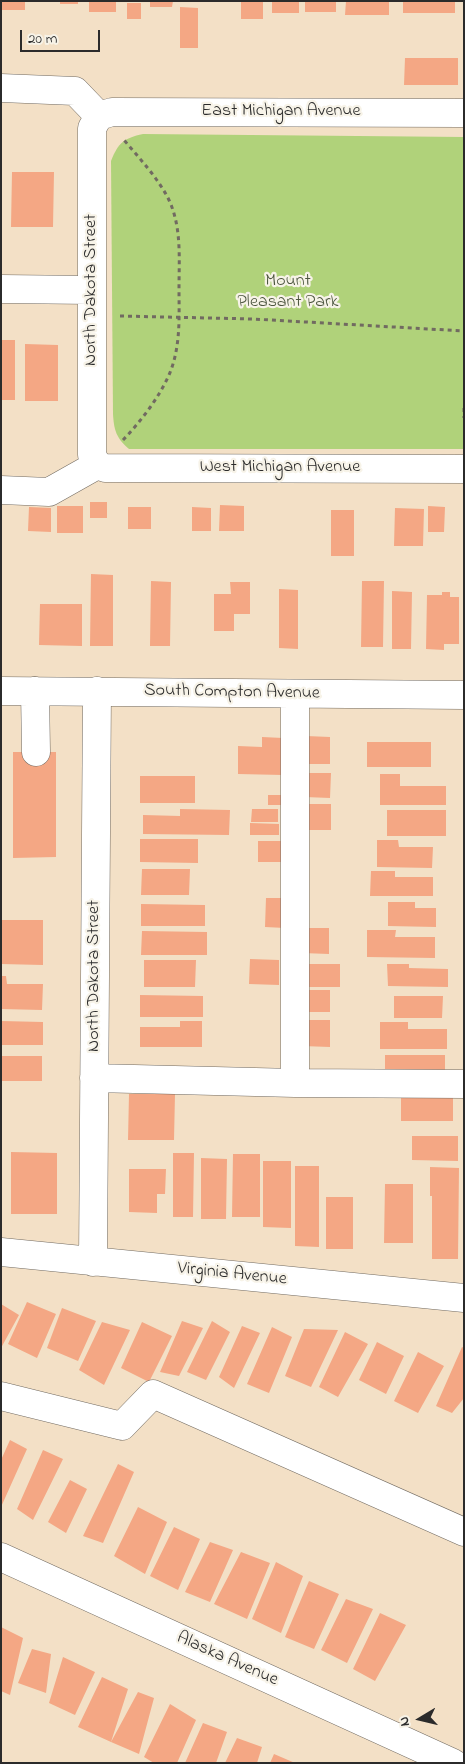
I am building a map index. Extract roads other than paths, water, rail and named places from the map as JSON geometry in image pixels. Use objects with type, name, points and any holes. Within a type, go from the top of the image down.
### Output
[{"type":"street","points":[[1,88],[75,91],[99,116]]},
{"type":"street","name":"East Michigan Avenue","points":[[99,116],[112,112],[464,113]]},
{"type":"street","name":"North Dakota Street","points":[[96,465],[92,455],[92,128],[99,116]]},
{"type":"street","points":[[1,289],[92,290]]},
{"type":"street","points":[[1,490],[49,492],[96,465]]},
{"type":"street","name":"West Michigan Avenue","points":[[96,465],[106,468],[464,469]]},
{"type":"street","points":[[35,690],[36,752]]},
{"type":"street","name":"South Compton Avenue","points":[[1,691],[464,695]]},
{"type":"street","name":"North Dakota Street","points":[[93,1262],[96,691]]},
{"type":"street","points":[[295,694],[296,1083]]},
{"type":"street","points":[[94,1078],[296,1083],[464,1084]]},
{"type":"street","name":"Virginia Avenue","points":[[1,1252],[464,1298]]},
{"type":"street","points":[[1,1396],[122,1426],[152,1394],[464,1532]]},
{"type":"street","name":"Alaska Avenue","points":[[1,1557],[453,1763]]},
{"type":"park label","name":"Mount Pleasant Park","points":[[288,292]]}]
